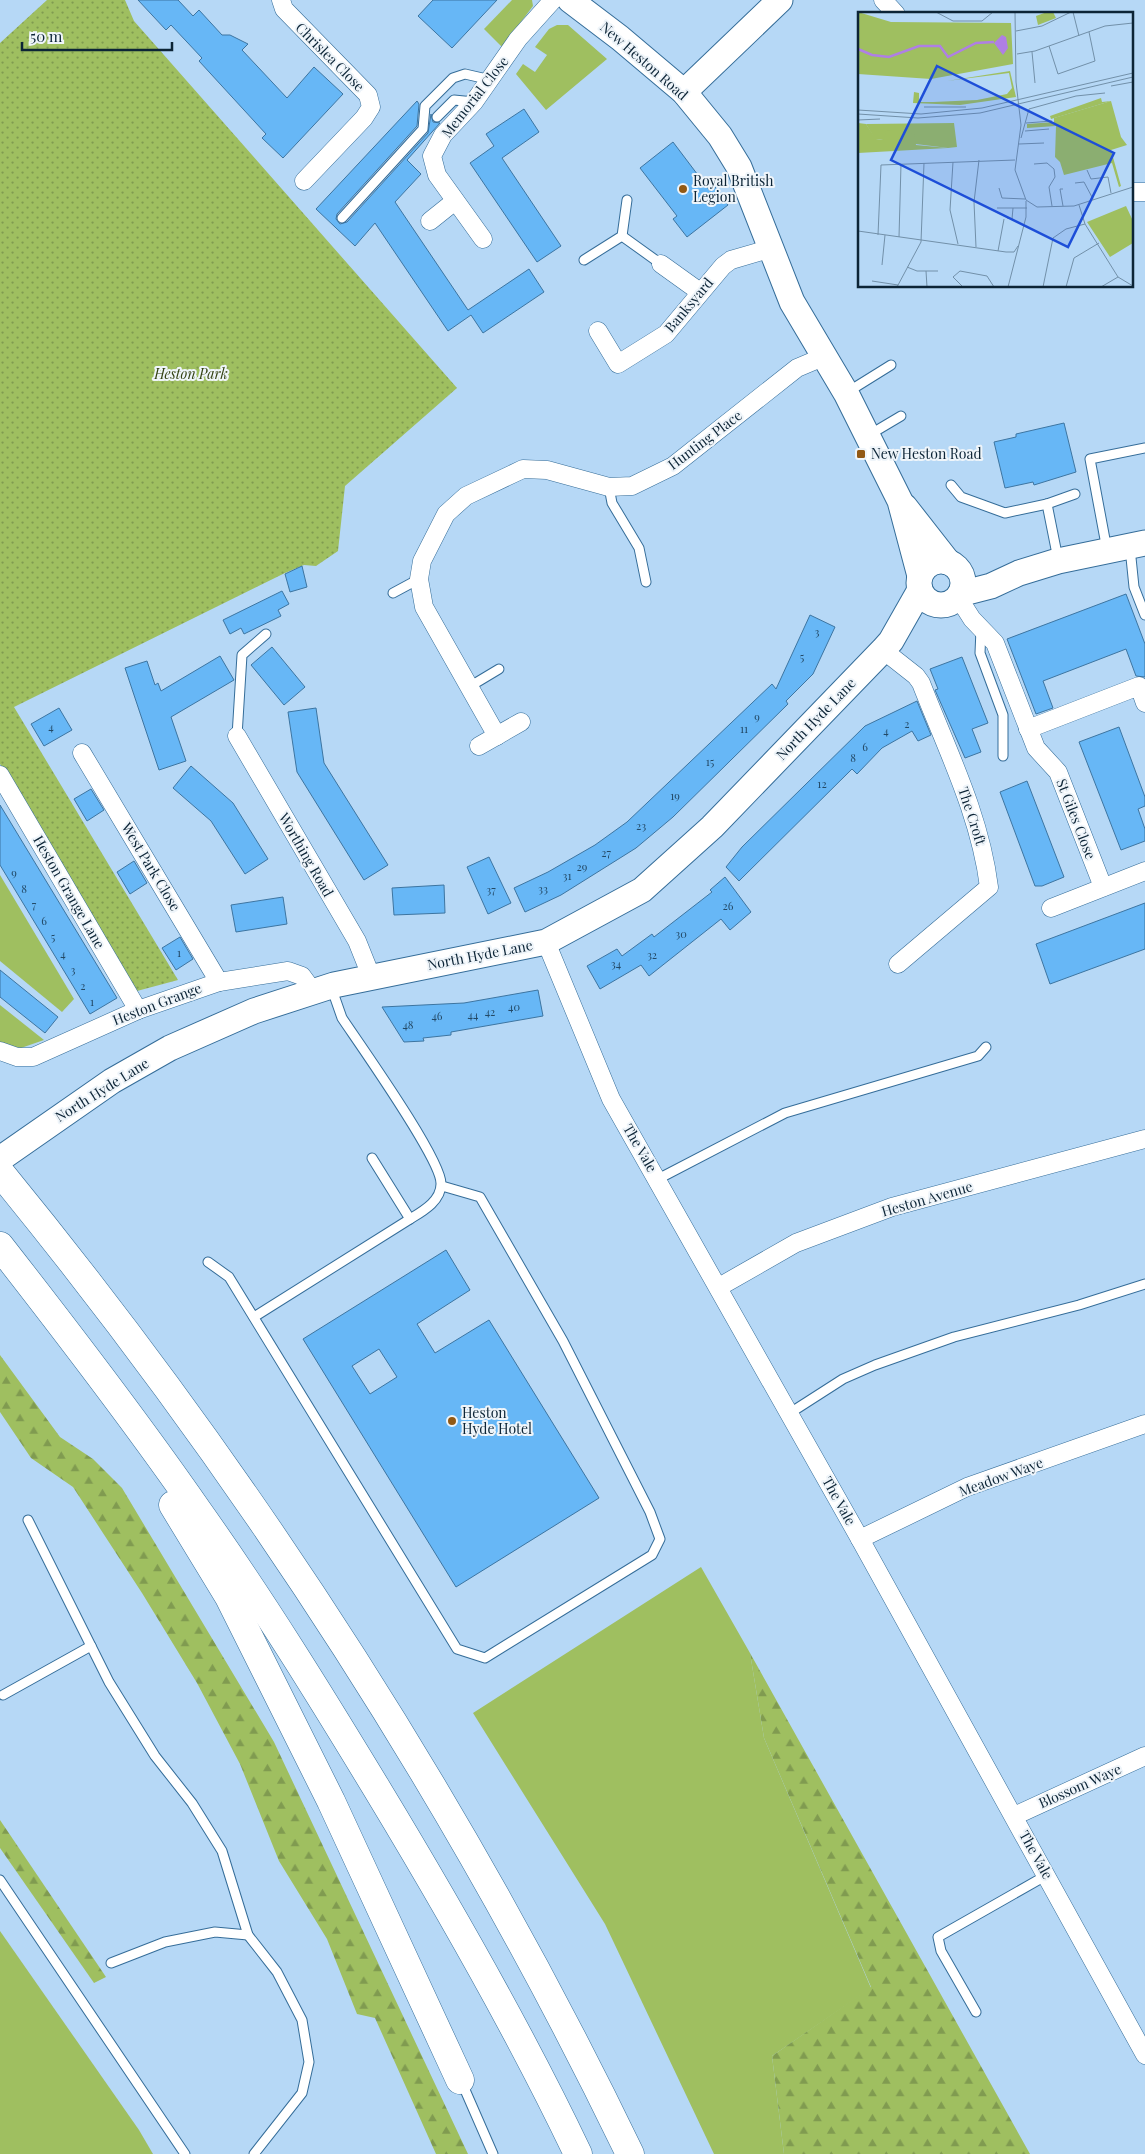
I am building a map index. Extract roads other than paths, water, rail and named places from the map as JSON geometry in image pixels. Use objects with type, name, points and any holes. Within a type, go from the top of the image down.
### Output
[{"type":"highway","points":[[0,1172],[136,1343],[252,1504],[374,1690],[504,1908],[598,2087],[630,2154]]},
{"type":"highway","points":[[0,1246],[81,1350],[199,1511],[316,1688],[447,1905],[542,2080],[578,2154]]},
{"type":"highway","points":[[81,1350],[229,1597],[331,1801],[460,2080]]},
{"type":"street","name":"Chrislea Close","points":[[281,0],[284,10],[368,95],[371,108],[364,118],[304,181]]},
{"type":"street","name":"Memorial Close","points":[[483,239],[437,175],[432,156],[443,135],[492,80],[518,39],[553,0]]},
{"type":"street","name":"New Heston Road","points":[[570,0],[684,92],[720,136],[739,168],[750,192],[769,248],[792,302],[869,435],[900,501],[920,583]]},
{"type":"street","points":[[684,92],[780,0]]},
{"type":"street","points":[[883,0],[894,12]]},
{"type":"street","points":[[1132,192],[1145,192]]},
{"type":"street","points":[[430,221],[455,202]]},
{"type":"street","name":"Banksyard","points":[[598,331],[618,364],[666,334],[723,266],[731,260],[769,248]]},
{"type":"street","points":[[661,264],[700,292]]},
{"type":"street","name":"Hunting Place","points":[[497,736],[424,607],[419,579],[422,561],[446,514],[466,496],[523,469],[547,470],[609,487],[632,486],[673,466],[797,368],[823,356]]},
{"type":"street","name":"New Heston Road","points":[[900,501],[951,564]]},
{"type":"street","points":[[1019,573],[951,564],[942,561],[928,565],[920,583],[928,601],[953,599],[991,586],[1019,573],[1058,561],[1127,546]]},
{"type":"street","points":[[951,564],[962,579],[953,599]]},
{"type":"street","name":"North Hyde Lane","points":[[887,646],[920,583]]},
{"type":"street","name":"North Hyde Lane","points":[[0,1159],[112,1081],[170,1048],[254,1011],[323,988],[371,976],[546,942],[642,890],[712,827],[887,646],[953,599]]},
{"type":"street","name":"St Giles Close","points":[[953,599],[994,643],[1036,748],[1058,772],[1103,887]]},
{"type":"street","name":"The Croft","points":[[887,646],[921,683],[967,796],[985,857],[989,887],[898,964]]},
{"type":"street","points":[[1028,729],[1139,686],[1145,703]]},
{"type":"street","points":[[479,746],[520,722]]},
{"type":"street","name":"Worthing Road","points":[[237,736],[357,941],[371,976]]},
{"type":"street","name":"West Park Close","points":[[82,753],[219,982]]},
{"type":"street","name":"Heston Grange Lane","points":[[0,775],[138,1010]]},
{"type":"street","points":[[1051,908],[1145,871]]},
{"type":"street","name":"The Vale","points":[[546,942],[612,1099],[790,1413],[1046,1875],[1139,2030],[1145,2055]]},
{"type":"street","name":"Heston Grange","points":[[0,1051],[17,1058],[33,1057],[138,1010],[219,982],[288,971],[302,976],[323,988]]},
{"type":"street","name":"Heston Avenue","points":[[719,1287],[796,1243],[892,1207],[1145,1139]]},
{"type":"street","name":"Meadow Waye","points":[[860,1539],[967,1487],[1145,1424]]},
{"type":"street","name":"Blossom Waye","points":[[1014,1816],[1145,1756]]},
{"type":"lane","points":[[342,218],[423,129],[425,106],[453,78],[465,74],[492,80]]},
{"type":"lane","points":[[437,117],[454,100],[474,102]]},
{"type":"lane","points":[[584,260],[622,236],[627,200]]},
{"type":"lane","points":[[622,236],[661,264]]},
{"type":"lane","points":[[846,393],[891,364]]},
{"type":"lane","points":[[869,435],[901,416]]},
{"type":"lane","points":[[1145,448],[1090,459],[1127,546],[1134,587],[1145,615]]},
{"type":"lane","points":[[951,485],[961,497],[1005,513],[1047,504],[1075,494]]},
{"type":"lane","points":[[609,487],[612,503],[639,548],[646,582]]},
{"type":"lane","points":[[1047,504],[1058,561]]},
{"type":"lane","points":[[393,593],[419,579]]},
{"type":"lane","points":[[981,629],[980,653],[1003,715],[1003,756]]},
{"type":"lane","points":[[237,736],[242,655],[266,634]]},
{"type":"lane","points":[[469,687],[499,669]]},
{"type":"lane","points":[[254,1317],[410,1220],[435,1202],[442,1186],[440,1174],[427,1149],[342,1018],[335,998],[323,988]]},
{"type":"lane","points":[[658,1179],[785,1113],[978,1056],[986,1047]]},
{"type":"lane","points":[[372,1158],[410,1220]]},
{"type":"lane","points":[[208,1262],[229,1276],[457,1649],[485,1658],[652,1555],[660,1539],[650,1512],[563,1341],[480,1197],[442,1186]]},
{"type":"lane","points":[[790,1413],[843,1379],[874,1365],[954,1337],[1079,1305],[1145,1284]]},
{"type":"lane","points":[[28,1520],[109,1682],[154,1756],[192,1803],[222,1851],[248,1935],[277,1972],[302,2020],[309,2062],[302,2093],[254,2154]]},
{"type":"lane","points":[[3,1695],[91,1646]]},
{"type":"lane","points":[[976,2012],[941,1951],[938,1937],[1046,1875]]},
{"type":"lane","points":[[0,1880],[185,2154]]},
{"type":"lane","points":[[111,1963],[165,1942],[216,1932],[248,1935]]},
{"type":"lane","points":[[460,2080],[493,2154]]},
{"type":"place","name":"Royal British Legion","points":[[683,189]]},
{"type":"place","name":"New Heston Road","points":[[861,454]]},
{"type":"place","name":"Heston Hyde Hotel","points":[[452,1421]]},
{"type":"park label","name":"Heston Park","points":[[191,374]]}]
